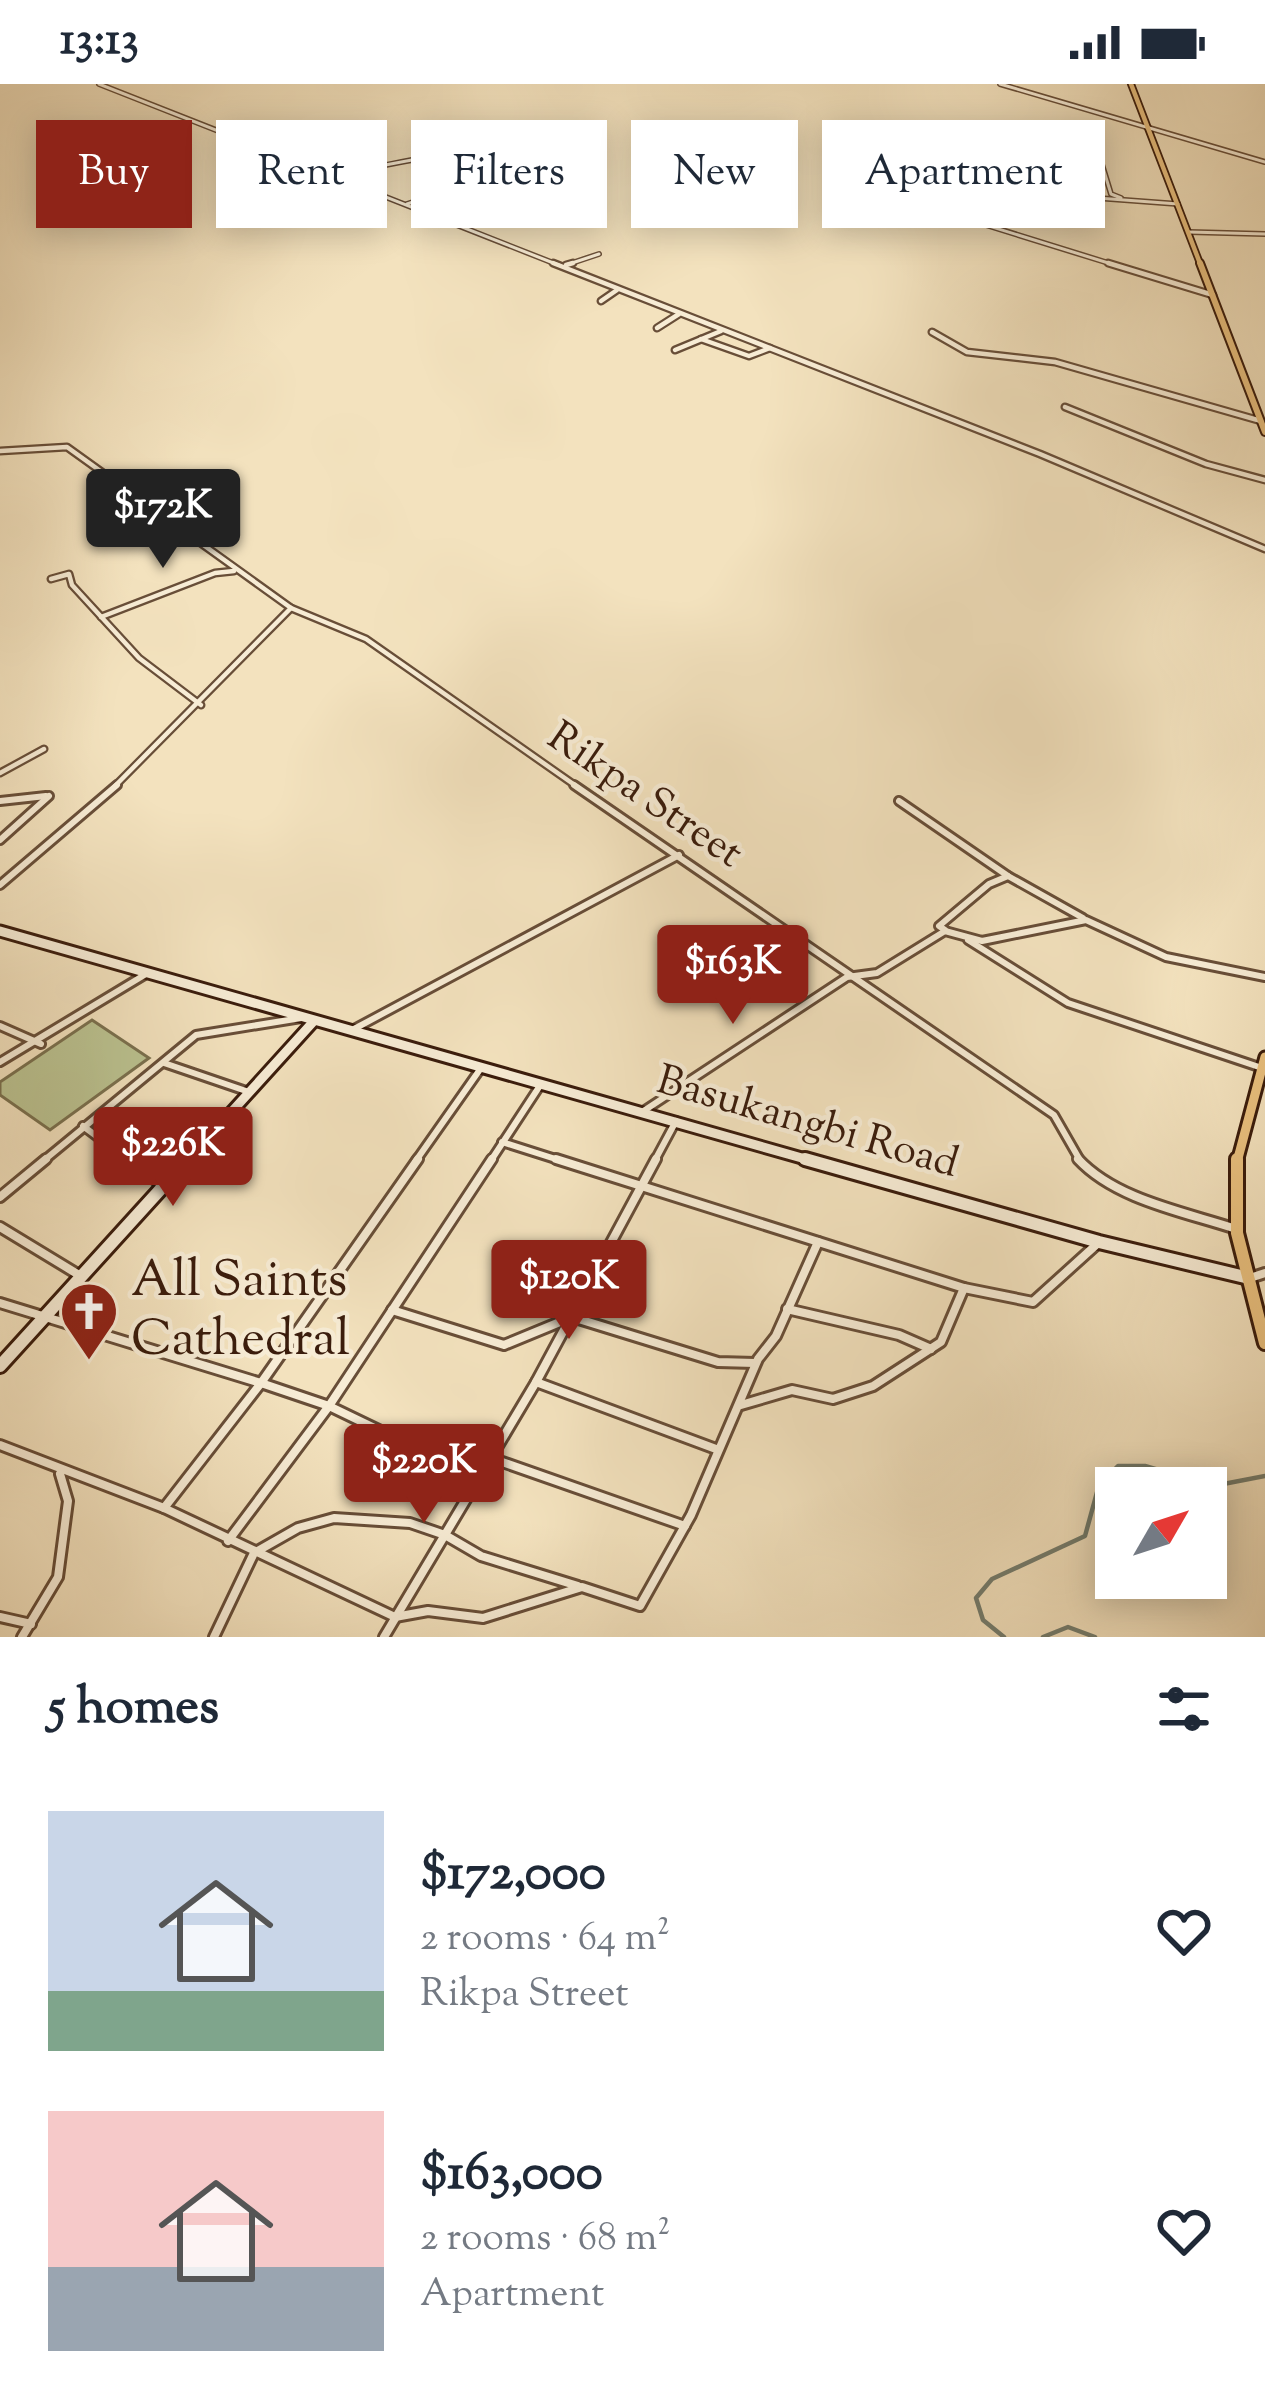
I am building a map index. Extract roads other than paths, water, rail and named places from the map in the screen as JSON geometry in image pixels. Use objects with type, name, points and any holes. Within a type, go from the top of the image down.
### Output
[{"type":"main road","points":[[1131,84],[1265,432]]},
{"type":"main road","points":[[1263,1063],[1238,1161],[1235,1229],[1265,1343]]},
{"type":"street","points":[[99,84],[216,131]]},
{"type":"street","points":[[1000,84],[1265,163]]},
{"type":"street","points":[[387,165],[472,148],[537,161],[404,205]]},
{"type":"street","points":[[1105,173],[1112,195],[1136,202]]},
{"type":"street","points":[[387,198],[1265,549]]},
{"type":"street","points":[[1105,198],[1178,204]]},
{"type":"street","points":[[995,228],[1213,296]]},
{"type":"street","points":[[1190,232],[1265,234]]},
{"type":"street","points":[[562,266],[598,254]]},
{"type":"street","points":[[601,301],[617,290]]},
{"type":"street","points":[[657,328],[680,314]]},
{"type":"street","points":[[675,350],[723,330]]},
{"type":"street","points":[[932,332],[967,352],[1055,362],[1261,422]]},
{"type":"street","points":[[701,339],[749,356],[770,348]]},
{"type":"street","points":[[1065,407],[1206,464],[1265,480]]},
{"type":"street","name":"Rikpa Street","points":[[0,451],[67,447],[292,608],[366,639],[847,977],[1054,1115],[1071,1151],[1093,1175],[1235,1229]]},
{"type":"street","points":[[101,617],[215,573],[237,570]]},
{"type":"street","points":[[72,586],[139,658],[201,705]]},
{"type":"street","points":[[0,885],[133,772],[292,608]]},
{"type":"street","points":[[0,773],[44,748]]},
{"type":"street","points":[[0,801],[49,796],[0,840]]},
{"type":"street","points":[[899,801],[1008,877],[1086,920],[1166,957],[1265,977]]},
{"type":"street","points":[[350,1032],[679,855]]},
{"type":"street","points":[[1008,877],[989,884],[939,926],[982,941],[1086,920]]},
{"type":"street","name":"Basukangbi Road","points":[[0,931],[1099,1241],[1250,1278]]},
{"type":"street","points":[[642,1112],[847,977],[877,974],[945,931]]},
{"type":"street","points":[[965,938],[1068,1003],[1263,1063]]},
{"type":"street","points":[[0,1062],[41,1044],[146,974]]},
{"type":"street","points":[[0,1197],[196,1035],[307,1020]]},
{"type":"street","points":[[0,1366],[249,1092],[307,1020]]},
{"type":"street","points":[[0,1026],[41,1044]]},
{"type":"street","points":[[164,1063],[249,1092]]},
{"type":"street","points":[[164,1508],[261,1383],[481,1067]]},
{"type":"street","points":[[228,1541],[329,1406],[541,1084]]},
{"type":"street","points":[[385,1637],[536,1382],[676,1121]]},
{"type":"street","points":[[83,1126],[163,1186]]},
{"type":"street","points":[[502,1142],[964,1288],[1033,1302],[1099,1241]]},
{"type":"street","points":[[1,1229],[80,1276]]},
{"type":"street","points":[[214,1637],[254,1553],[298,1528],[334,1518],[410,1523],[445,1535],[481,1556],[640,1606],[685,1526],[756,1363],[776,1336],[818,1242]]},
{"type":"street","points":[[1250,1278],[1265,1273]]},
{"type":"street","points":[[741,1405],[792,1390],[832,1399],[858,1393],[945,1337],[964,1288]]},
{"type":"street","points":[[0,1303],[261,1383],[329,1406],[385,1433],[491,1458],[685,1526]]},
{"type":"street","points":[[787,1309],[899,1336],[931,1349]]},
{"type":"street","points":[[392,1310],[504,1345],[572,1317],[718,1362],[756,1363]]},
{"type":"street","points":[[536,1382],[716,1449]]},
{"type":"street","points":[[0,1445],[164,1508],[395,1617],[428,1611],[483,1618],[581,1587]]},
{"type":"street","points":[[22,1637],[58,1585],[64,1564],[64,1526],[71,1500],[58,1471]]},
{"type":"street","points":[[0,1617],[31,1624]]},
{"type":"waterway","points":[[1004,1637],[983,1620],[976,1598],[992,1579],[1085,1536],[1099,1485],[1118,1466],[1145,1466],[1213,1486],[1265,1476]]},
{"type":"waterway","points":[[1043,1637],[1068,1627],[1095,1637]]},
{"type":"place","name":"All Saints Cathedral","points":[[89,1362]]}]
